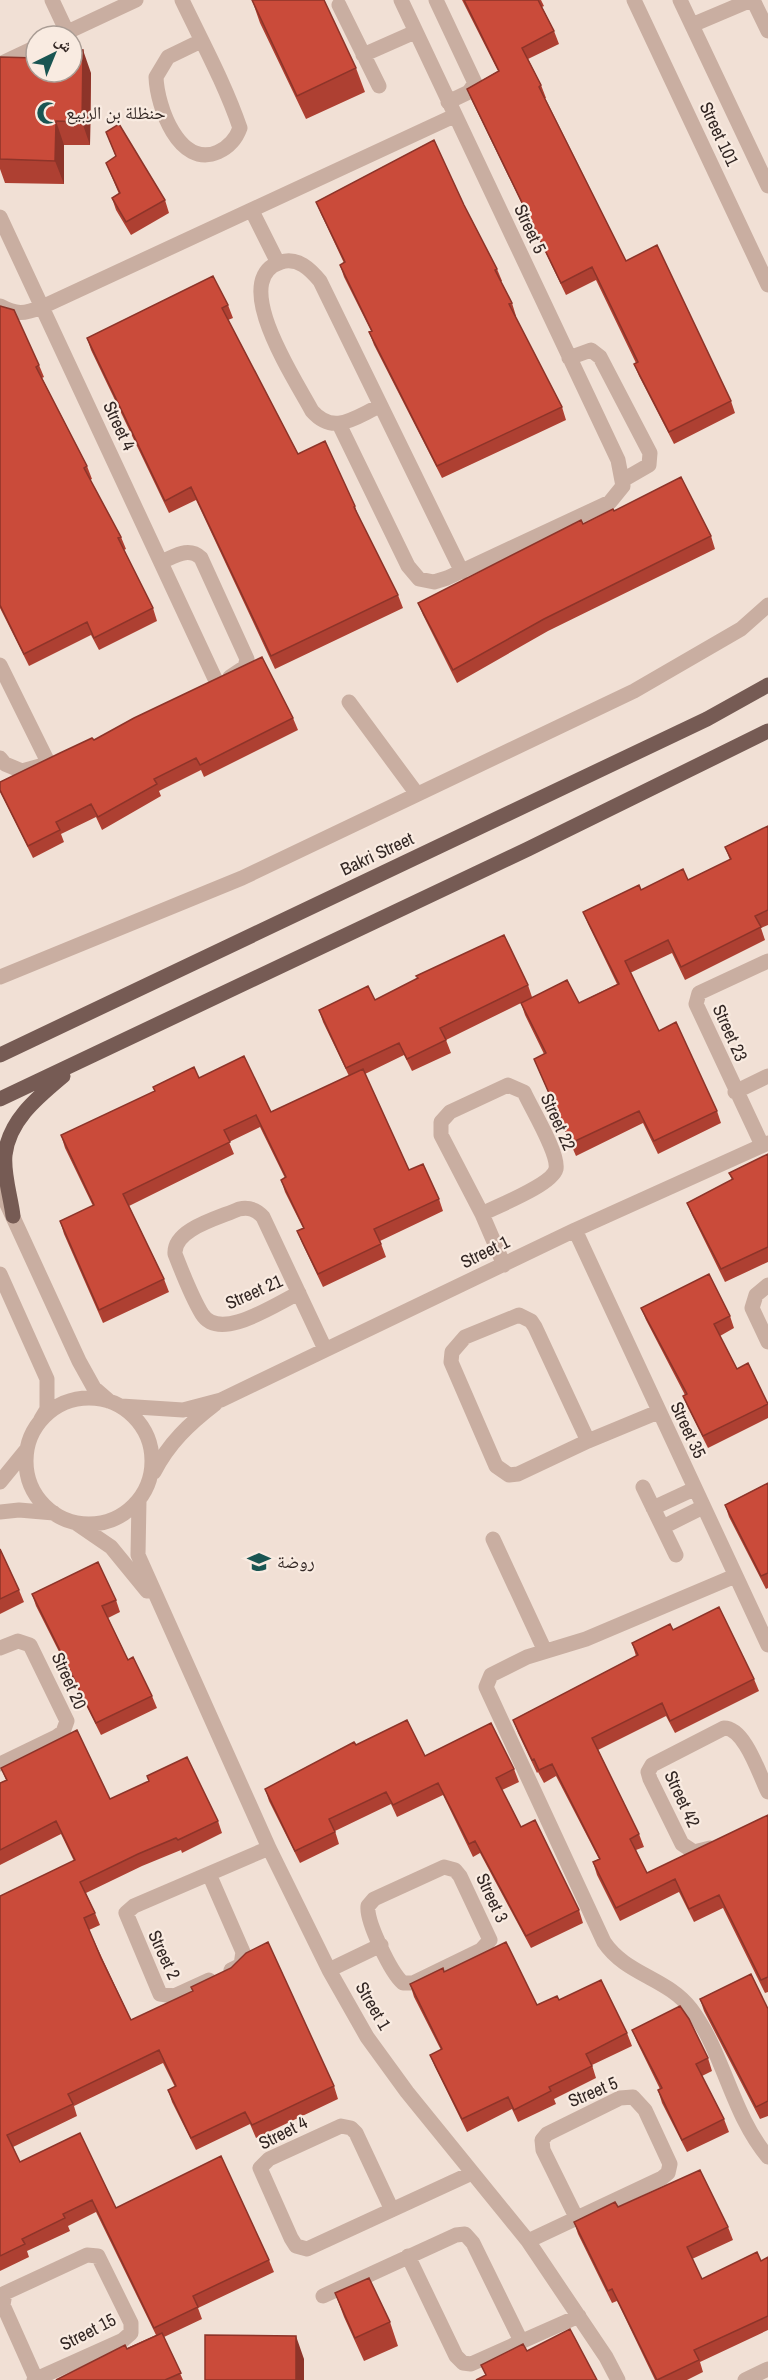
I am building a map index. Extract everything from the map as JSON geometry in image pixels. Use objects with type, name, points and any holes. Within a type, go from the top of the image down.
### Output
[{"type":"main road","name":"Bakri Street","points":[[0,1055],[707,719],[768,685]]},
{"type":"main road","points":[[0,1099],[507,859],[768,731]]},
{"type":"main road","points":[[13,1216],[5,1155],[16,1123],[34,1100],[81,1061]]},
{"type":"street","points":[[52,0],[60,24]]},
{"type":"street","points":[[84,24],[136,0]]},
{"type":"street","points":[[182,0],[201,41],[240,128],[228,146],[216,153],[201,155],[189,151],[165,118],[156,77],[168,57],[201,41]]},
{"type":"street","name":"Street 5","points":[[401,0],[618,460],[622,480]]},
{"type":"street","points":[[0,306],[14,313],[24,314],[42,307],[252,211],[451,109],[475,82],[436,0]]},
{"type":"street","name":"Street 101","points":[[634,0],[768,285]]},
{"type":"street","name":"Street 101","points":[[680,0],[768,186]]},
{"type":"street","points":[[692,26],[752,0],[768,31]]},
{"type":"street","points":[[339,4],[379,86]]},
{"type":"street","points":[[363,55],[415,32]]},
{"type":"street","points":[[0,64],[24,53]]},
{"type":"street","points":[[252,211],[278,263]]},
{"type":"street","name":"Street 4","points":[[0,217],[217,683]]},
{"type":"street","points":[[380,406],[339,424],[323,422],[312,411],[264,316],[259,296],[260,281],[267,270],[278,263],[299,262],[310,269],[320,281],[462,572]]},
{"type":"street","points":[[339,424],[408,566],[419,579],[434,582],[462,572],[610,502],[623,486],[622,480],[649,465],[650,453],[597,352],[585,351],[569,358]]},
{"type":"street","points":[[161,562],[187,552],[195,553],[205,565],[247,659],[245,667],[200,692]]},
{"type":"street","points":[[0,977],[242,878],[634,691],[741,629],[768,605]]},
{"type":"street","points":[[0,665],[53,760],[22,771],[5,764],[0,758]]},
{"type":"street","points":[[349,702],[417,794]]},
{"type":"street","name":"Street 23","points":[[765,1144],[735,1092],[696,1004],[696,998],[705,989],[768,961]]},
{"type":"street","name":"Street 23","points":[[735,1092],[768,1076]]},
{"type":"street","name":"Street 22","points":[[482,1214],[548,1181],[556,1168],[554,1155],[524,1092],[517,1087],[508,1085],[450,1112],[441,1122],[441,1135],[482,1214],[504,1265]]},
{"type":"street","name":"Street 1","points":[[115,1404],[183,1410],[220,1400],[575,1230],[765,1144]]},
{"type":"street","points":[[0,1189],[79,1361],[94,1388],[137,1420],[148,1438],[152,1459],[149,1480],[139,1500],[126,1512],[111,1520],[94,1524],[76,1523],[54,1513],[40,1501],[31,1485],[26,1467],[27,1449]]},
{"type":"street","name":"Street 21","points":[[299,1293],[232,1325],[214,1324],[202,1316],[175,1254],[174,1246],[180,1237],[188,1232],[239,1209],[253,1209],[263,1217],[299,1293],[325,1349]]},
{"type":"street","name":"Street 35","points":[[575,1230],[768,1645]]},
{"type":"street","points":[[0,1274],[47,1379],[47,1409],[36,1426],[27,1449],[0,1482]]},
{"type":"street","points":[[768,1285],[752,1301],[752,1308],[768,1342]]},
{"type":"street","points":[[588,1441],[531,1321],[519,1315],[512,1316],[465,1337],[457,1343],[452,1352],[453,1372],[496,1466],[502,1472],[518,1474],[588,1441],[658,1412]]},
{"type":"street","points":[[36,1426],[50,1411],[68,1401],[88,1398],[115,1404]]},
{"type":"street","name":"Street 1","points":[[149,1480],[166,1448],[189,1424],[220,1400]]},
{"type":"street","points":[[643,1487],[676,1555]]},
{"type":"street","points":[[653,1508],[694,1489]]},
{"type":"street","name":"Street 1","points":[[139,1500],[138,1555],[269,1848],[329,1970],[368,2037],[407,2092],[528,2241],[579,2316],[618,2380]]},
{"type":"street","points":[[663,1527],[703,1507]]},
{"type":"street","points":[[0,1512],[19,1510],[54,1513]]},
{"type":"street","name":"Street 1","points":[[76,1523],[111,1547],[161,1610]]},
{"type":"street","points":[[493,1539],[545,1651]]},
{"type":"street","points":[[735,1576],[586,1639],[527,1657],[491,1675],[487,1681],[487,1693],[604,1942],[622,1964],[672,1991],[692,2010],[754,2136],[768,2157]]},
{"type":"street","name":"Street 20","points":[[0,1648],[18,1641],[30,1646],[67,1721],[67,1727],[56,1737],[0,1764]]},
{"type":"street","name":"Street 42","points":[[720,1842],[694,1852],[682,1844],[650,1779],[648,1772],[652,1765],[724,1728],[732,1728],[741,1735],[768,1792]]},
{"type":"street","name":"Street 2","points":[[209,1874],[243,1959],[237,1967],[174,1996],[164,1996],[157,1990],[126,1912],[134,1906],[269,1848]]},
{"type":"street","name":"Street 3","points":[[444,1867],[455,1870],[460,1876],[490,1940],[481,1950],[407,1984],[395,1975],[381,1945],[367,1912],[370,1902],[444,1867]]},
{"type":"street","points":[[329,1970],[381,1945]]},
{"type":"street","name":"Street 5","points":[[528,2241],[577,2219],[668,2173],[670,2164],[645,2110],[633,2097],[620,2098],[547,2134],[542,2140],[543,2150],[577,2219]]},
{"type":"street","name":"Street 4","points":[[392,2210],[356,2133],[346,2127],[341,2126],[269,2159],[260,2168],[291,2238],[301,2248],[307,2249],[392,2210],[472,2173]]},
{"type":"street","points":[[323,2296],[456,2235],[465,2234],[473,2243],[521,2341]]},
{"type":"street","name":"Street 15","points":[[87,2254],[98,2256],[131,2323],[131,2333],[123,2340],[35,2380],[3,2305],[4,2293],[87,2254]]},
{"type":"street","points":[[408,2256],[456,2356],[463,2363],[471,2364],[579,2316]]},
{"type":"street","points":[[745,2380],[768,2369]]},
{"type":"building","points":[[252,0],[324,0],[356,68],[297,96]]},
{"type":"building","points":[[464,0],[538,0],[554,31],[522,48],[541,85],[539,87],[626,261],[657,245],[731,401],[669,432],[634,364],[638,362],[592,267],[561,283],[467,89],[499,71]]},
{"type":"building","name":"حنظلة بن الربيع","points":[[0,57],[24,58],[24,84],[83,84],[82,122],[56,121],[55,161],[0,159]]},
{"type":"building","points":[[119,124],[165,200],[126,222],[112,198],[120,193],[106,163],[116,156],[106,132]]},
{"type":"building","points":[[434,140],[497,269],[495,270],[512,303],[509,304],[562,407],[437,466],[369,332],[372,331],[340,265],[345,262],[316,202]]},
{"type":"building","points":[[213,276],[228,305],[222,308],[298,454],[325,441],[354,507],[398,595],[271,656],[191,487],[165,501],[87,338]]},
{"type":"building","points":[[0,306],[14,310],[39,365],[36,367],[87,466],[84,468],[121,537],[118,538],[153,608],[94,638],[87,622],[24,654],[0,605]]},
{"type":"building","points":[[681,477],[711,536],[544,619],[453,670],[418,603],[581,520],[583,524],[613,509],[614,511]]},
{"type":"building","points":[[262,657],[293,718],[200,765],[196,758],[154,779],[157,784],[98,817],[91,804],[56,822],[60,830],[28,846],[0,790],[0,782],[92,738],[94,740],[134,718]]},
{"type":"building","points":[[768,826],[768,910],[755,916],[761,927],[681,967],[668,940],[625,961],[659,1031],[676,1022],[717,1111],[654,1141],[639,1111],[571,1143],[534,1059],[546,1053],[521,1003],[567,980],[579,1003],[619,984],[583,912],[639,885],[641,890],[683,869],[688,880],[731,859],[725,847]]},
{"type":"building","points":[[504,935],[528,985],[440,1028],[446,1040],[407,1059],[399,1043],[346,1068],[319,1010],[368,986],[375,1000],[418,978],[416,976]]},
{"type":"building","points":[[244,1056],[271,1112],[363,1069],[409,1170],[423,1164],[439,1199],[374,1229],[381,1244],[318,1274],[297,1231],[304,1228],[281,1180],[286,1177],[256,1115],[224,1130],[230,1142],[123,1194],[164,1279],[99,1310],[60,1221],[94,1205],[61,1135],[155,1091],[153,1087],[194,1067],[199,1078]]},
{"type":"building","points":[[768,1154],[768,1247],[721,1269],[687,1203],[733,1179],[729,1173]]},
{"type":"building","points":[[709,1274],[730,1316],[714,1324],[737,1369],[748,1363],[768,1404],[703,1436],[683,1396],[687,1394],[641,1308]]},
{"type":"building","points":[[768,1483],[768,1573],[761,1576],[725,1505]]},
{"type":"building","points":[[0,1549],[19,1590],[0,1599]]},
{"type":"building","points":[[98,1562],[116,1600],[102,1606],[128,1660],[133,1657],[152,1696],[96,1723],[32,1594]]},
{"type":"building","points":[[719,1607],[754,1679],[670,1721],[662,1703],[592,1738],[639,1834],[630,1839],[647,1873],[768,1815],[768,1977],[761,1980],[719,1895],[689,1909],[675,1879],[616,1908],[593,1862],[600,1859],[552,1764],[539,1770],[513,1720],[638,1655],[632,1643],[670,1624],[673,1630]]},
{"type":"building","points":[[407,1720],[425,1756],[491,1723],[514,1769],[496,1778],[521,1827],[535,1820],[579,1910],[526,1936],[475,1841],[469,1844],[438,1783],[393,1805],[386,1792],[329,1819],[335,1832],[295,1851],[265,1789],[354,1742],[356,1745]]},
{"type":"building","points":[[77,1730],[110,1799],[149,1781],[147,1776],[187,1757],[218,1821],[178,1840],[176,1838],[138,1854],[80,1882],[95,1913],[84,1918],[131,2020],[193,1991],[191,1987],[231,1968],[246,1953],[268,1942],[334,2086],[252,2125],[245,2112],[191,2138],[168,2090],[176,2086],[159,2050],[68,2094],[73,2104],[7,2135],[20,2162],[80,2133],[116,2208],[221,2156],[269,2260],[193,2296],[198,2307],[154,2328],[92,2200],[63,2214],[65,2218],[22,2239],[25,2244],[0,2256],[0,1896],[75,1860],[56,1821],[0,1850],[0,1783],[7,1780],[1,1768]]},
{"type":"building","points":[[506,1942],[537,2005],[557,1996],[559,2000],[601,1980],[627,2033],[586,2054],[592,2066],[549,2087],[551,2091],[514,2110],[508,2097],[462,2119],[430,2055],[442,2049],[410,1984],[443,1968],[444,1972]]},
{"type":"building","points":[[751,1974],[768,2009],[768,2101],[756,2107],[700,1999]]},
{"type":"building","points":[[680,2006],[708,2058],[696,2064],[724,2119],[682,2140],[658,2090],[662,2088],[632,2030]]},
{"type":"building","points":[[700,2170],[728,2227],[687,2247],[702,2279],[757,2252],[761,2261],[768,2257],[768,2316],[694,2350],[699,2360],[657,2380],[612,2289],[608,2291],[574,2222],[615,2202],[618,2207]]},
{"type":"building","points":[[369,2278],[390,2322],[355,2338],[335,2293]]},
{"type":"building","points":[[570,2329],[597,2380],[476,2380],[486,2375],[481,2365],[523,2344],[527,2351]]},
{"type":"building","points":[[162,2333],[181,2373],[165,2380],[56,2380],[125,2345],[127,2349]]},
{"type":"building","points":[[205,2335],[296,2336],[296,2380],[205,2380]]},
{"type":"place","name":"حنظلة بن الربيع","points":[[48,113]]},
{"type":"place","name":"روضة","points":[[259,1562]]}]
